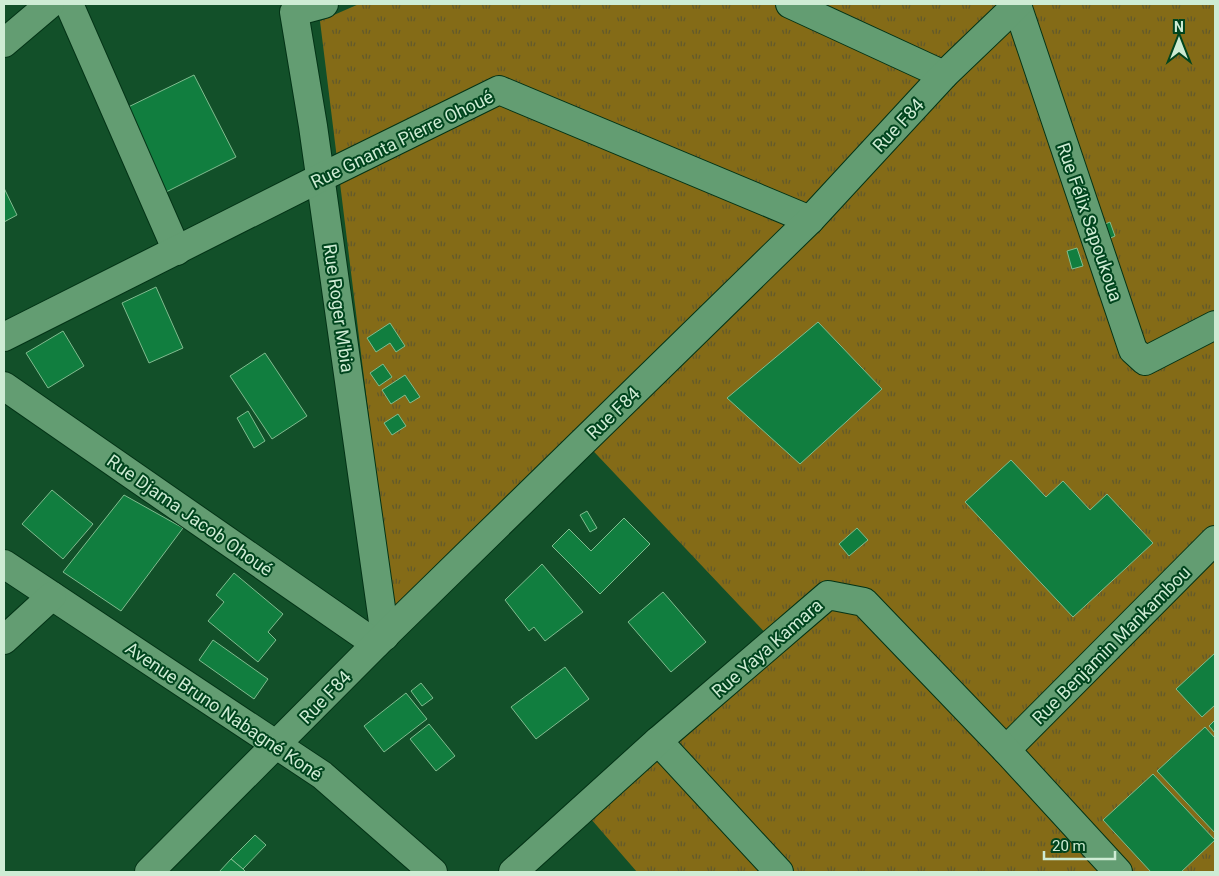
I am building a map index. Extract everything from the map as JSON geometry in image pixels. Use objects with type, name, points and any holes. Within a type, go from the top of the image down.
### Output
[{"type":"street","points":[[4,43],[50,4]]},
{"type":"street","points":[[69,4],[177,251]]},
{"type":"street","name":"Rue Roger M'bia","points":[[324,4],[294,12],[320,178],[381,640]]},
{"type":"street","points":[[790,4],[944,75]]},
{"type":"street","name":"Rue F84","points":[[149,872],[381,640],[810,220],[944,75],[1018,4]]},
{"type":"street","name":"Rue Félix Sapoukoua","points":[[1018,4],[1133,350],[1145,361],[1215,325]]},
{"type":"street","name":"Rue Gnanta Pierre Ohoué","points":[[4,337],[499,90],[810,220]]},
{"type":"street","name":"Rue Djama Jacob Ohoué","points":[[4,386],[381,640]]},
{"type":"street","name":"Rue Benjamin Mankambou","points":[[1006,750],[1215,540]]},
{"type":"street","name":"Avenue Bruno Nabagné Koné","points":[[4,564],[322,775],[433,872]]},
{"type":"street","name":"Rue Yaya Kamara","points":[[513,872],[658,741],[828,595],[864,602],[1006,750],[1118,872]]},
{"type":"street","points":[[4,640],[52,596]]},
{"type":"street","points":[[658,741],[779,872]]},
{"type":"green space","points":[[359,4],[1215,4],[1215,872],[637,872],[591,819],[775,643],[581,438],[395,629],[320,21]]},
{"type":"building","points":[[194,75],[236,157],[162,194],[120,111]]},
{"type":"building","points":[[4,188],[17,215],[4,222]]},
{"type":"building","points":[[1110,222],[1115,236],[1104,241],[1098,227]]},
{"type":"building","points":[[1077,248],[1083,266],[1072,269],[1067,251]]},
{"type":"building","points":[[156,287],[183,348],[149,363],[122,303]]},
{"type":"building","points":[[818,322],[882,389],[800,464],[727,398]]},
{"type":"building","points":[[390,323],[405,346],[396,352],[390,343],[376,352],[367,338]]},
{"type":"building","points":[[63,331],[84,366],[48,388],[26,353]]},
{"type":"building","points":[[265,353],[307,416],[272,439],[230,376]]},
{"type":"building","points":[[383,364],[392,377],[379,386],[370,373]]},
{"type":"building","points":[[405,375],[420,397],[410,403],[405,395],[391,404],[382,390]]},
{"type":"building","points":[[248,411],[265,441],[254,448],[237,418]]},
{"type":"building","points":[[398,414],[406,426],[392,435],[384,423]]},
{"type":"building","points":[[1011,460],[1046,497],[1063,481],[1090,510],[1107,494],[1153,543],[1073,617],[965,502]]},
{"type":"building","points":[[52,490],[93,524],[63,559],[22,524]]},
{"type":"building","points":[[124,495],[183,528],[121,611],[63,572]]},
{"type":"building","points":[[587,511],[597,528],[590,532],[580,515]]},
{"type":"building","points":[[624,518],[650,544],[600,594],[552,546],[569,529],[591,551]]},
{"type":"building","points":[[857,528],[868,540],[849,556],[839,544]]},
{"type":"building","points":[[542,564],[583,612],[545,641],[534,627],[529,631],[505,600]]},
{"type":"building","points":[[234,573],[283,614],[268,632],[276,640],[258,662],[208,621],[224,602],[216,595]]},
{"type":"building","points":[[663,592],[706,642],[671,672],[628,622]]},
{"type":"building","points":[[213,640],[268,679],[254,699],[199,660]]},
{"type":"building","points":[[1215,653],[1215,705],[1202,717],[1176,689]]},
{"type":"building","points":[[565,667],[589,699],[536,739],[511,707]]},
{"type":"building","points":[[421,683],[433,698],[422,706],[411,691]]},
{"type":"building","points":[[406,693],[427,719],[384,752],[364,726]]},
{"type":"building","points":[[1215,720],[1215,733],[1209,726]]},
{"type":"building","points":[[429,724],[455,756],[436,771],[410,739]]},
{"type":"building","points":[[1205,727],[1215,738],[1215,833],[1157,771]]},
{"type":"building","points":[[1153,774],[1215,840],[1181,872],[1151,872],[1103,820]]},
{"type":"building","points":[[255,835],[266,845],[243,869],[231,859]]},
{"type":"building","points":[[231,859],[243,869],[246,872],[219,872]]}]
